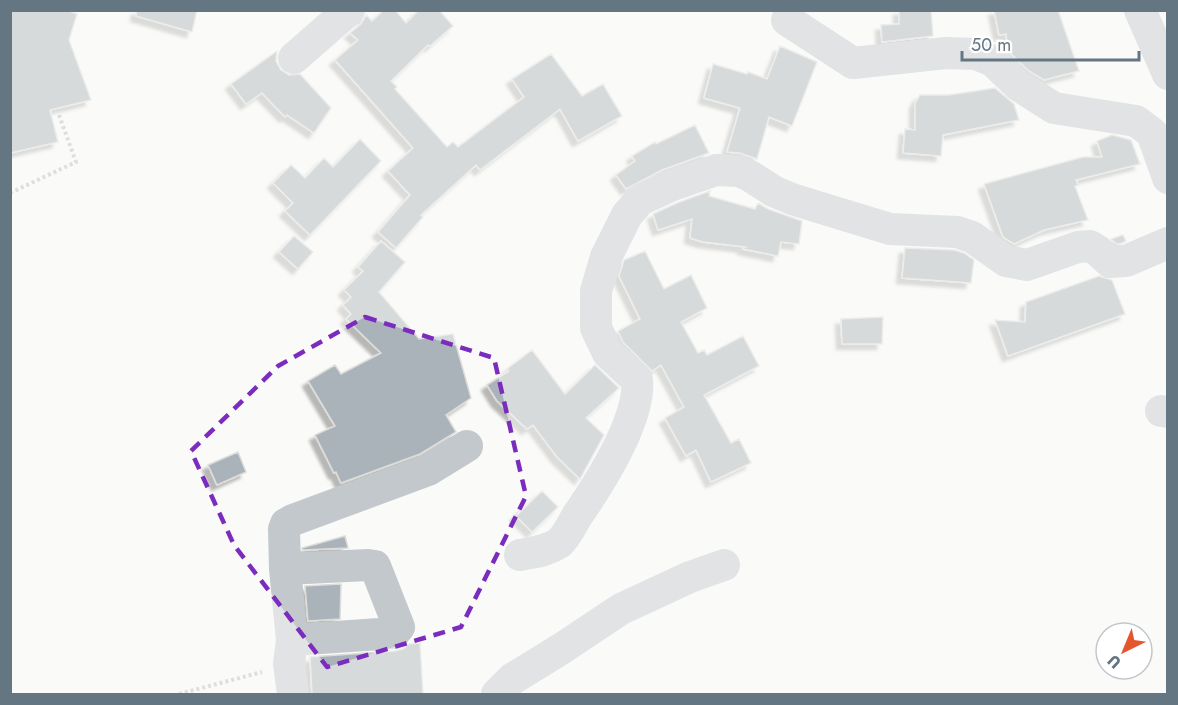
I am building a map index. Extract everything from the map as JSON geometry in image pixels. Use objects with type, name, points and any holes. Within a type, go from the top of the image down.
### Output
[{"type":"street","points":[[294,58],[349,10]]},
{"type":"street","points":[[1140,10],[1167,74]]},
{"type":"street","points":[[787,20],[853,63],[946,53],[976,54],[993,62],[1018,85],[1054,108],[1136,121],[1152,133],[1167,178]]},
{"type":"street","points":[[520,555],[545,550],[561,542],[609,465],[628,425],[638,392],[637,380],[608,353],[601,341],[596,328],[596,291],[606,257],[627,215],[640,200],[670,186],[716,170],[739,171],[775,192],[849,218],[905,231],[957,232],[972,237],[1006,261],[1027,265],[1090,246],[1110,262],[1126,261],[1167,243]]},
{"type":"street","points":[[293,694],[285,569],[284,529],[286,524],[428,470],[467,446]]},
{"type":"street","points":[[497,694],[512,679],[621,609],[690,577],[724,565]]},
{"type":"street","points":[[285,569],[375,566],[399,627],[394,633],[291,652]]},
{"type":"path","points":[[10,193],[76,162],[59,115]]},
{"type":"path","points":[[179,694],[291,652]]},
{"type":"highlighted area","points":[[365,317],[494,358],[526,496],[461,627],[327,667],[234,545],[191,451],[278,366]]},
{"type":"building","points":[[10,10],[66,10],[77,14],[69,40],[91,100],[50,110],[58,142],[10,153]]},
{"type":"building","points":[[137,10],[197,10],[192,32],[136,16]]},
{"type":"building","points":[[384,10],[395,10],[406,23],[419,10],[439,10],[453,26],[430,46],[428,45],[391,81],[397,87],[395,89],[447,147],[453,142],[458,147],[524,97],[512,79],[551,54],[582,96],[603,84],[622,116],[578,141],[560,109],[480,170],[476,165],[421,215],[423,217],[396,248],[378,232],[410,195],[388,171],[413,148],[335,60],[358,40],[350,33],[361,24],[366,15],[372,21]]},
{"type":"building","points":[[899,10],[931,10],[933,36],[882,42],[881,25],[899,24]]},
{"type":"building","points":[[994,10],[1058,10],[1079,71],[1044,80],[1029,71],[1008,51],[1006,34],[999,35]]},
{"type":"building","points":[[780,46],[817,62],[792,126],[769,117],[757,159],[740,153],[727,152],[740,108],[704,98],[713,64],[767,79]]},
{"type":"building","points":[[277,51],[276,61],[281,70],[289,75],[300,74],[331,108],[314,133],[287,115],[285,117],[262,93],[246,104],[231,84]]},
{"type":"building","points":[[995,88],[1014,104],[1019,120],[943,135],[941,156],[903,153],[905,129],[915,130],[915,103],[920,95],[949,95]]},
{"type":"building","points":[[695,125],[709,153],[662,170],[626,189],[616,175],[635,161],[632,156],[655,142],[656,144]]},
{"type":"building","points":[[1112,135],[1131,140],[1140,164],[1076,180],[1078,185],[1075,186],[1088,220],[1044,230],[1014,244],[1003,237],[984,184],[1083,157],[1102,157],[1097,141]]},
{"type":"building","points":[[360,139],[381,161],[310,235],[285,211],[293,203],[273,183],[291,165],[305,178],[324,158],[333,167]]},
{"type":"building","points":[[710,191],[709,196],[755,209],[758,203],[802,221],[799,244],[781,242],[778,256],[743,249],[746,247],[703,242],[690,238],[692,219],[658,230],[653,214]]},
{"type":"building","points":[[1123,235],[1126,241],[1122,243],[1117,244],[1111,239]]},
{"type":"building","points":[[294,236],[313,252],[298,269],[279,252]]},
{"type":"building","points":[[381,241],[405,262],[379,292],[419,339],[453,334],[471,398],[446,415],[456,432],[420,454],[341,483],[315,435],[335,426],[308,381],[335,365],[341,374],[381,353],[346,319],[351,314],[343,305],[351,297],[344,290],[363,271],[358,267]]},
{"type":"building","points":[[905,248],[954,250],[964,253],[974,260],[971,283],[902,278]]},
{"type":"building","points":[[645,251],[664,289],[691,275],[707,308],[681,322],[698,353],[704,350],[707,355],[743,336],[759,366],[704,395],[731,443],[739,439],[751,463],[711,482],[696,450],[686,456],[665,418],[684,407],[661,365],[652,371],[623,342],[618,331],[640,319],[619,276],[624,260]]},
{"type":"building","points":[[1099,276],[1112,280],[1125,314],[1008,356],[995,320],[1025,322],[1026,302]]},
{"type":"building","points":[[883,317],[882,344],[842,344],[841,319]]},
{"type":"building","points":[[532,350],[565,394],[595,365],[619,388],[586,418],[604,435],[580,479],[557,457],[533,425],[527,429],[497,401],[487,385],[509,371],[507,369]]},
{"type":"building","points":[[238,452],[246,472],[217,485],[208,465]]},
{"type":"building","points":[[542,491],[558,507],[532,532],[516,516]]},
{"type":"building","points":[[345,536],[348,548],[303,550],[302,548]]},
{"type":"building","points":[[341,584],[340,619],[308,621],[305,586]]},
{"type":"building","points":[[420,643],[423,694],[312,694],[310,657],[395,651],[409,644]]}]
